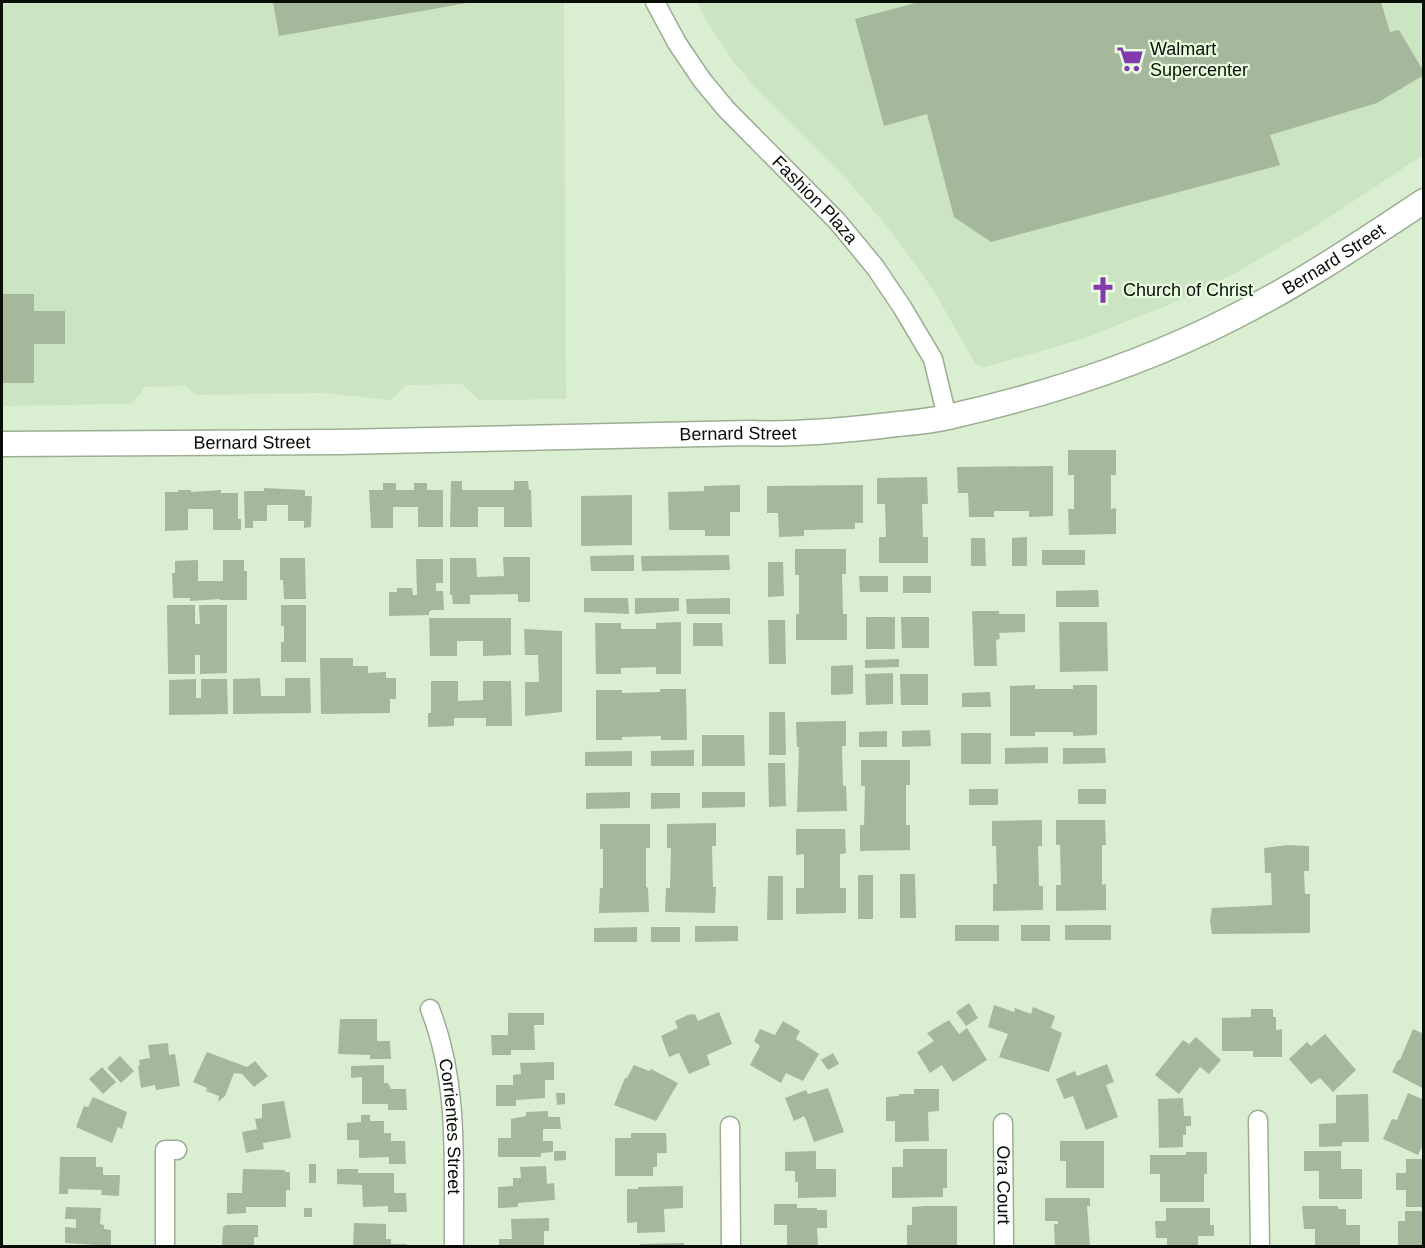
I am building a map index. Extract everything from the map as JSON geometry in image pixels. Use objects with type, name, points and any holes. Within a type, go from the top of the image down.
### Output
[{"type":"street","name":"Fashion Plaza","points":[[655,2],[677,43],[702,80],[726,109],[837,221],[875,267],[933,359],[946,417]]},
{"type":"street","name":"Bernard Street","points":[[2,444],[340,442],[750,433],[785,435],[946,417],[1015,400],[1090,377],[1163,350],[1234,317],[1302,280],[1424,201]]},
{"type":"street","name":"Corrientes Street","points":[[430,1009],[447,1062],[453,1101],[454,1246]]},
{"type":"street","points":[[1258,1120],[1260,1246]]},
{"type":"street","name":"Ora Court","points":[[1004,1123],[1004,1246]]},
{"type":"street","points":[[730,1126],[731,1246]]},
{"type":"street","points":[[165,1246],[165,1150],[177,1150]]},
{"type":"shaded area","points":[[2,2],[564,2],[566,399],[479,400],[462,384],[406,385],[391,400],[324,393],[195,395],[186,386],[142,387],[142,392],[130,404],[2,406]]},
{"type":"shaded area","points":[[697,2],[1423,2],[1423,155],[1316,226],[1234,274],[1166,306],[1079,340],[982,368],[975,363],[934,291],[890,230],[848,181],[761,94],[733,61],[705,19]]},
{"type":"building","points":[[273,2],[467,2],[467,3],[279,36]]},
{"type":"building","points":[[919,2],[1381,2],[1390,32],[1399,30],[1424,75],[1377,103],[1270,135],[1280,165],[991,242],[954,217],[927,114],[884,126],[855,19]]},
{"type":"building","points":[[2,294],[34,294],[34,311],[65,311],[65,344],[34,344],[34,383],[2,383]]},
{"type":"building","points":[[1068,450],[1116,450],[1116,475],[1111,475],[1111,509],[1116,508],[1116,534],[1069,535],[1068,509],[1074,509],[1074,475],[1068,475]]},
{"type":"building","points":[[1053,466],[1053,516],[1029,517],[1029,511],[994,511],[994,517],[969,517],[968,493],[958,493],[957,467]]},
{"type":"building","points":[[927,477],[928,504],[922,504],[923,537],[928,537],[928,563],[879,563],[879,537],[886,537],[885,504],[877,504],[877,478]]},
{"type":"building","points":[[451,481],[462,481],[462,490],[514,490],[514,481],[528,481],[529,490],[531,490],[532,527],[504,527],[504,507],[478,507],[478,527],[450,527]]},
{"type":"building","points":[[383,483],[396,483],[396,490],[414,490],[414,483],[427,483],[427,490],[443,490],[443,527],[418,527],[418,507],[393,507],[393,528],[371,528],[369,490],[383,490]]},
{"type":"building","points":[[740,485],[740,512],[730,512],[730,536],[705,536],[705,530],[669,530],[668,492],[704,491],[704,486]]},
{"type":"building","points":[[863,485],[863,523],[855,523],[855,529],[804,530],[804,536],[779,537],[778,513],[767,513],[767,486]]},
{"type":"building","points":[[264,488],[305,490],[305,496],[312,496],[311,527],[304,528],[304,521],[288,521],[288,505],[267,505],[267,521],[253,521],[253,528],[245,528],[244,491],[264,491]]},
{"type":"building","points":[[178,490],[191,490],[191,492],[221,490],[221,493],[238,493],[238,519],[241,519],[241,530],[213,530],[213,509],[188,509],[188,530],[165,531],[165,492],[178,492]]},
{"type":"building","points":[[632,495],[632,545],[581,546],[581,496]]},
{"type":"building","points":[[1027,537],[1027,566],[1012,566],[1012,538]]},
{"type":"building","points":[[971,538],[985,538],[986,566],[971,566]]},
{"type":"building","points":[[795,549],[846,549],[846,574],[842,574],[843,614],[847,614],[847,640],[796,640],[799,575],[795,575]]},
{"type":"building","points":[[1042,550],[1085,550],[1085,565],[1042,565]]},
{"type":"building","points":[[634,555],[634,571],[591,571],[590,556]]},
{"type":"building","points":[[729,555],[730,570],[642,571],[641,556]]},
{"type":"building","points":[[503,557],[530,557],[530,602],[518,602],[518,594],[470,595],[470,604],[453,604],[452,595],[450,595],[450,558],[476,558],[477,577],[504,576]]},
{"type":"building","points":[[280,558],[305,558],[306,599],[284,599],[283,580],[280,580]]},
{"type":"building","points":[[416,559],[443,559],[443,583],[436,583],[436,591],[443,591],[444,610],[432,610],[429,615],[389,616],[389,592],[397,592],[397,588],[412,588],[413,595],[417,595]]},
{"type":"building","points":[[198,560],[198,581],[223,581],[223,560],[244,560],[244,571],[247,571],[247,600],[190,601],[190,598],[173,598],[172,573],[175,573],[175,561]]},
{"type":"building","points":[[768,562],[783,562],[784,596],[768,597]]},
{"type":"building","points":[[859,576],[888,576],[888,592],[860,592]]},
{"type":"building","points":[[903,576],[931,576],[931,593],[903,593]]},
{"type":"building","points":[[1098,590],[1099,607],[1056,607],[1056,591]]},
{"type":"building","points":[[584,598],[628,598],[629,614],[584,612]]},
{"type":"building","points":[[635,598],[679,598],[679,611],[635,614]]},
{"type":"building","points":[[730,598],[730,614],[687,614],[686,599]]},
{"type":"building","points":[[167,605],[195,605],[195,624],[200,624],[199,605],[227,605],[227,673],[200,674],[200,655],[195,655],[195,674],[168,674]]},
{"type":"building","points":[[281,605],[306,605],[306,662],[281,662],[284,626],[281,626]]},
{"type":"building","points":[[972,611],[1025,614],[1025,632],[999,633],[1000,639],[996,640],[997,666],[974,666]]},
{"type":"building","points":[[866,617],[895,617],[895,649],[866,649]]},
{"type":"building","points":[[901,617],[929,617],[929,648],[902,648]]},
{"type":"building","points":[[429,618],[511,618],[511,655],[483,656],[483,641],[457,641],[457,656],[430,656]]},
{"type":"building","points":[[768,620],[785,620],[786,664],[769,664]]},
{"type":"building","points":[[681,622],[681,674],[656,674],[656,667],[621,668],[621,674],[596,674],[595,623],[621,623],[621,629],[656,629],[656,623]]},
{"type":"building","points":[[1059,622],[1107,622],[1108,671],[1060,672]]},
{"type":"building","points":[[693,623],[722,623],[723,646],[693,646]]},
{"type":"building","points":[[524,629],[562,631],[562,712],[525,716],[525,682],[539,682],[538,655],[525,655]]},
{"type":"building","points":[[320,658],[353,658],[353,666],[368,666],[368,673],[386,672],[386,678],[396,678],[396,699],[390,699],[390,713],[321,714]]},
{"type":"building","points":[[899,659],[899,667],[865,668],[865,660]]},
{"type":"building","points":[[853,665],[853,694],[831,695],[831,666]]},
{"type":"building","points":[[893,673],[893,704],[866,705],[865,674]]},
{"type":"building","points":[[900,674],[928,674],[928,705],[901,705]]},
{"type":"building","points":[[260,678],[261,696],[285,696],[285,678],[310,678],[311,713],[233,714],[233,679]]},
{"type":"building","points":[[196,679],[196,698],[201,698],[201,679],[227,679],[228,714],[169,715],[169,680]]},
{"type":"building","points":[[431,681],[458,681],[458,701],[483,700],[483,681],[511,681],[512,726],[486,726],[486,718],[454,718],[454,726],[428,727],[428,713],[431,713]]},
{"type":"building","points":[[1035,685],[1035,689],[1073,689],[1073,685],[1097,685],[1097,735],[1073,736],[1073,732],[1035,732],[1035,736],[1010,736],[1010,686]]},
{"type":"building","points":[[660,689],[686,689],[687,740],[661,740],[661,736],[596,740],[596,690],[622,690],[622,693],[660,692]]},
{"type":"building","points":[[990,692],[991,707],[962,707],[962,693]]},
{"type":"building","points":[[769,712],[785,712],[786,755],[769,755]]},
{"type":"building","points":[[846,721],[846,746],[842,746],[843,786],[846,786],[847,811],[797,812],[799,747],[797,747],[796,722]]},
{"type":"building","points":[[930,730],[931,746],[902,747],[902,731]]},
{"type":"building","points":[[887,731],[887,747],[859,747],[859,732]]},
{"type":"building","points":[[961,733],[991,733],[991,764],[961,764]]},
{"type":"building","points":[[702,735],[744,735],[745,766],[702,766]]},
{"type":"building","points":[[1048,747],[1048,763],[1005,764],[1005,748]]},
{"type":"building","points":[[1063,748],[1105,748],[1106,763],[1063,764]]},
{"type":"building","points":[[694,750],[694,766],[651,766],[651,751]]},
{"type":"building","points":[[632,751],[632,766],[585,766],[585,752]]},
{"type":"building","points":[[861,760],[910,760],[910,785],[906,785],[906,825],[910,825],[910,850],[860,851],[860,825],[864,825],[865,786],[861,786]]},
{"type":"building","points":[[768,763],[785,763],[786,806],[769,807]]},
{"type":"building","points":[[969,789],[998,789],[998,805],[969,805]]},
{"type":"building","points":[[1078,789],[1106,789],[1106,804],[1078,804]]},
{"type":"building","points":[[630,792],[630,808],[586,809],[586,793]]},
{"type":"building","points":[[702,792],[745,792],[745,807],[702,808]]},
{"type":"building","points":[[651,793],[680,793],[680,808],[651,809]]},
{"type":"building","points":[[1042,820],[1042,846],[1038,846],[1039,886],[1043,886],[1043,910],[993,911],[993,884],[997,884],[996,846],[992,846],[992,821]]},
{"type":"building","points":[[1056,820],[1105,820],[1106,845],[1102,845],[1102,885],[1106,884],[1106,910],[1056,911],[1056,885],[1061,885],[1060,845],[1056,845]]},
{"type":"building","points":[[716,823],[716,846],[712,846],[713,887],[716,887],[715,913],[665,912],[666,888],[670,888],[671,848],[667,848],[667,824]]},
{"type":"building","points":[[600,824],[650,824],[650,848],[646,848],[646,887],[648,888],[649,912],[599,913],[600,888],[603,888],[603,849],[600,849]]},
{"type":"building","points":[[796,829],[845,829],[846,853],[840,854],[840,888],[846,888],[846,913],[796,914],[796,888],[804,888],[804,854],[796,855]]},
{"type":"building","points":[[1288,845],[1309,846],[1309,871],[1304,871],[1305,894],[1310,894],[1310,933],[1212,934],[1210,921],[1212,908],[1272,905],[1271,873],[1265,873],[1264,848]]},
{"type":"building","points":[[900,874],[915,874],[916,918],[900,918]]},
{"type":"building","points":[[858,875],[873,875],[873,919],[858,919]]},
{"type":"building","points":[[768,876],[783,876],[783,920],[767,920]]},
{"type":"building","points":[[955,925],[999,925],[999,941],[955,941]]},
{"type":"building","points":[[1021,925],[1050,925],[1050,941],[1021,941]]},
{"type":"building","points":[[1065,925],[1111,925],[1111,940],[1065,940]]},
{"type":"building","points":[[695,926],[738,926],[738,941],[695,942]]},
{"type":"building","points":[[637,927],[637,942],[594,942],[594,928]]},
{"type":"building","points":[[651,927],[680,927],[680,942],[651,942]]},
{"type":"building","points":[[969,1003],[978,1018],[966,1026],[956,1012]]},
{"type":"building","points":[[994,1005],[1014,1012],[1015,1008],[1031,1014],[1033,1007],[1055,1016],[1051,1028],[1062,1033],[1049,1072],[999,1057],[1008,1034],[988,1027]]},
{"type":"building","points":[[1251,1009],[1273,1009],[1273,1017],[1276,1017],[1276,1030],[1282,1029],[1282,1057],[1253,1057],[1253,1051],[1222,1051],[1222,1018],[1251,1017]]},
{"type":"building","points":[[719,1012],[732,1044],[707,1055],[710,1065],[689,1074],[679,1053],[669,1057],[661,1036],[678,1028],[675,1021],[688,1015],[695,1014],[698,1021]]},
{"type":"building","points":[[508,1013],[544,1013],[544,1025],[534,1025],[535,1050],[511,1050],[511,1055],[492,1055],[491,1035],[508,1035]]},
{"type":"building","points":[[340,1019],[377,1019],[377,1041],[390,1041],[391,1059],[370,1059],[370,1055],[338,1054]]},
{"type":"building","points":[[949,1020],[959,1034],[967,1028],[987,1060],[953,1082],[942,1065],[930,1073],[917,1052],[934,1041],[927,1033]]},
{"type":"building","points":[[783,1021],[800,1031],[796,1039],[819,1054],[803,1081],[786,1073],[781,1083],[750,1065],[760,1046],[754,1041],[760,1029],[775,1035]]},
{"type":"building","points":[[1413,1029],[1424,1034],[1424,1089],[1392,1072],[1400,1060]]},
{"type":"building","points":[[1325,1034],[1356,1070],[1333,1092],[1320,1078],[1311,1084],[1289,1059],[1307,1042],[1311,1046]]},
{"type":"building","points":[[1196,1037],[1221,1060],[1209,1074],[1200,1067],[1179,1094],[1155,1075],[1183,1040],[1189,1044]]},
{"type":"building","points":[[168,1043],[169,1055],[175,1054],[180,1086],[156,1090],[155,1085],[141,1088],[138,1066],[140,1065],[139,1060],[150,1058],[148,1045]]},
{"type":"building","points":[[207,1052],[247,1067],[255,1061],[268,1076],[254,1087],[242,1074],[234,1073],[225,1096],[218,1102],[219,1096],[193,1082]]},
{"type":"building","points":[[833,1053],[839,1064],[828,1070],[821,1060]]},
{"type":"building","points":[[120,1056],[134,1071],[121,1083],[107,1068]]},
{"type":"building","points":[[554,1062],[554,1080],[545,1080],[545,1098],[516,1100],[516,1106],[496,1106],[496,1085],[513,1085],[513,1075],[521,1074],[520,1063]]},
{"type":"building","points":[[1107,1064],[1114,1082],[1106,1085],[1118,1117],[1086,1130],[1073,1096],[1064,1099],[1056,1079],[1075,1071],[1077,1076]]},
{"type":"building","points":[[384,1065],[384,1083],[388,1083],[391,1089],[406,1089],[407,1110],[388,1110],[388,1104],[362,1104],[362,1077],[351,1078],[351,1066]]},
{"type":"building","points":[[634,1065],[649,1071],[651,1069],[678,1083],[656,1121],[614,1105],[625,1078]]},
{"type":"building","points":[[102,1067],[116,1082],[103,1094],[89,1079]]},
{"type":"building","points":[[828,1088],[844,1132],[814,1142],[804,1116],[794,1121],[785,1098],[806,1090],[808,1094]]},
{"type":"building","points":[[914,1089],[939,1089],[939,1111],[928,1112],[929,1141],[895,1142],[895,1121],[886,1121],[886,1097],[914,1094]]},
{"type":"building","points":[[556,1093],[565,1093],[565,1104],[557,1105]]},
{"type":"building","points":[[1408,1093],[1424,1100],[1424,1143],[1418,1155],[1383,1139],[1392,1119],[1397,1120]]},
{"type":"building","points":[[1368,1094],[1369,1142],[1342,1142],[1342,1146],[1319,1147],[1319,1124],[1336,1123],[1336,1095]]},
{"type":"building","points":[[93,1097],[127,1112],[122,1129],[118,1127],[112,1143],[76,1127],[84,1106],[88,1107]]},
{"type":"building","points":[[1183,1098],[1184,1116],[1191,1116],[1191,1126],[1186,1126],[1183,1147],[1159,1148],[1158,1099]]},
{"type":"building","points":[[284,1101],[291,1138],[263,1143],[264,1149],[246,1153],[242,1132],[257,1129],[255,1119],[262,1118],[262,1104]]},
{"type":"building","points":[[548,1111],[548,1117],[560,1117],[561,1129],[543,1129],[543,1141],[553,1141],[553,1152],[541,1153],[541,1157],[498,1157],[498,1138],[511,1138],[511,1119],[526,1116],[526,1112]]},
{"type":"building","points":[[361,1115],[370,1115],[370,1121],[384,1121],[384,1133],[391,1133],[391,1141],[405,1141],[406,1164],[389,1164],[389,1157],[359,1158],[359,1140],[347,1140],[347,1123],[361,1122]]},
{"type":"building","points":[[631,1133],[666,1133],[667,1153],[657,1153],[657,1167],[653,1167],[653,1176],[615,1176],[615,1138],[631,1138]]},
{"type":"building","points":[[1060,1141],[1104,1141],[1104,1188],[1066,1188],[1066,1161],[1060,1161]]},
{"type":"building","points":[[903,1149],[947,1149],[947,1188],[943,1188],[943,1197],[892,1198],[892,1167],[903,1167]]},
{"type":"building","points":[[554,1151],[566,1151],[566,1160],[554,1161]]},
{"type":"building","points":[[816,1151],[816,1169],[836,1169],[836,1197],[798,1198],[795,1171],[785,1171],[785,1152]]},
{"type":"building","points":[[1304,1151],[1341,1151],[1341,1169],[1362,1169],[1362,1199],[1319,1199],[1319,1171],[1304,1171]]},
{"type":"building","points":[[1186,1152],[1207,1152],[1204,1202],[1160,1202],[1160,1174],[1150,1174],[1150,1155],[1186,1155]]},
{"type":"building","points":[[60,1157],[96,1157],[96,1167],[103,1167],[103,1175],[120,1175],[119,1196],[101,1195],[102,1190],[68,1189],[68,1194],[59,1194]]},
{"type":"building","points":[[1406,1159],[1424,1159],[1424,1207],[1406,1207],[1406,1190],[1396,1190],[1396,1173],[1406,1173]]},
{"type":"building","points":[[309,1164],[316,1164],[316,1183],[309,1183]]},
{"type":"building","points":[[546,1166],[547,1184],[554,1183],[555,1200],[518,1203],[518,1207],[498,1208],[498,1187],[513,1186],[513,1178],[521,1178],[520,1167]]},
{"type":"building","points":[[243,1169],[290,1172],[290,1190],[286,1190],[286,1207],[246,1207],[246,1213],[227,1214],[227,1193],[242,1193]]},
{"type":"building","points":[[337,1169],[358,1169],[358,1173],[394,1173],[394,1193],[406,1193],[407,1212],[388,1212],[388,1206],[363,1207],[362,1185],[337,1184]]},
{"type":"building","points":[[683,1186],[683,1208],[664,1209],[665,1232],[637,1233],[637,1222],[627,1223],[627,1189]]},
{"type":"building","points":[[1045,1198],[1090,1198],[1090,1206],[1087,1206],[1090,1246],[1055,1246],[1054,1224],[1058,1224],[1058,1221],[1045,1221]]},
{"type":"building","points":[[774,1204],[797,1204],[797,1208],[827,1210],[827,1228],[817,1228],[818,1246],[787,1246],[787,1225],[774,1225]]},
{"type":"building","points":[[957,1206],[957,1246],[907,1246],[907,1225],[912,1225],[912,1207]]},
{"type":"building","points":[[1302,1206],[1338,1206],[1338,1209],[1346,1209],[1346,1225],[1360,1225],[1360,1246],[1315,1246],[1315,1229],[1304,1229]]},
{"type":"building","points":[[66,1207],[101,1208],[100,1224],[104,1225],[104,1229],[111,1230],[111,1246],[65,1243],[65,1227],[76,1228],[76,1219],[65,1219]]},
{"type":"building","points":[[304,1208],[312,1208],[312,1217],[304,1217]]},
{"type":"building","points":[[1166,1208],[1210,1208],[1210,1225],[1214,1225],[1214,1236],[1198,1236],[1198,1246],[1167,1246],[1167,1238],[1156,1238],[1155,1221],[1166,1221]]},
{"type":"building","points":[[1405,1211],[1424,1211],[1424,1246],[1398,1246],[1398,1221],[1405,1221]]},
{"type":"building","points":[[549,1218],[549,1231],[544,1231],[544,1246],[499,1246],[499,1239],[512,1239],[511,1219]]},
{"type":"building","points":[[354,1223],[386,1224],[386,1239],[391,1239],[391,1244],[407,1244],[407,1246],[353,1246]]},
{"type":"building","points":[[226,1225],[258,1225],[258,1237],[254,1237],[254,1246],[222,1246],[223,1227]]},
{"type":"building","points":[[684,1243],[684,1246],[640,1246],[640,1244]]},
{"type":"place","name":"Walmart Supercenter","points":[[1130,59]]},
{"type":"place","name":"Church of Christ","points":[[1103,290]]}]
